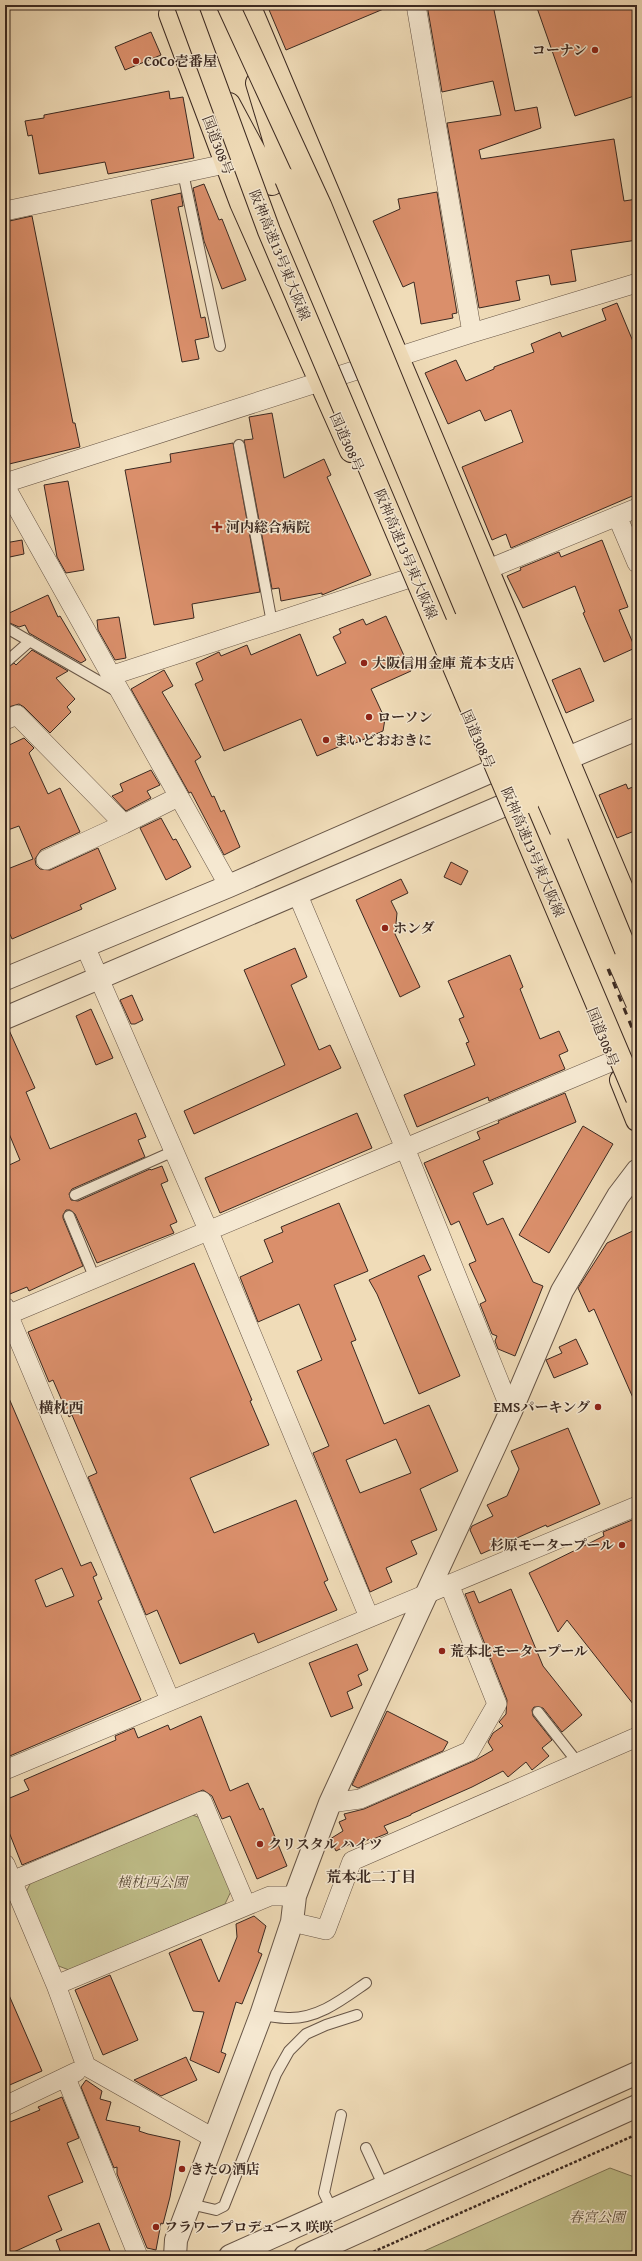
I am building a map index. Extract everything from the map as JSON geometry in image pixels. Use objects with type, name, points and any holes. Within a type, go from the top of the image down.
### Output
[{"type":"highway","name":"国道308号","points":[[167,5],[225,164],[507,804],[637,1120]]},
{"type":"highway","points":[[172,5],[252,145],[279,182],[637,1003]]},
{"type":"highway","name":"阪神高速13号東大阪線","points":[[186,5],[269,231],[637,1098]]},
{"type":"highway","points":[[228,5],[320,205],[637,977]]},
{"type":"highway","points":[[236,5],[272,138],[279,182],[540,832],[602,1014]]},
{"type":"highway","points":[[249,5],[486,570],[568,758],[637,924]]},
{"type":"street","points":[[416,5],[472,333]]},
{"type":"street","points":[[5,211],[225,164]]},
{"type":"street","points":[[228,886],[110,676],[5,484],[320,381],[637,283]]},
{"type":"street","points":[[486,570],[637,508]]},
{"type":"street","points":[[618,516],[637,563]]},
{"type":"street","points":[[110,676],[407,579]]},
{"type":"street","points":[[5,720],[17,715],[124,824]]},
{"type":"street","points":[[5,980],[228,886],[492,771],[568,758],[637,729]]},
{"type":"street","points":[[5,1018],[507,804],[568,758]]},
{"type":"street","points":[[46,860],[178,797]]},
{"type":"street","points":[[297,893],[405,1148],[511,1411]]},
{"type":"street","points":[[85,946],[209,1232],[369,1617]]},
{"type":"street","points":[[170,1700],[6,1313],[95,1279],[209,1232],[613,1061]]},
{"type":"street","points":[[175,2256],[176,2240],[216,2139],[261,2015],[292,1922],[296,1896],[330,1803],[511,1411],[562,1291],[618,1196],[637,1170]]},
{"type":"street","points":[[5,1770],[637,1506]]},
{"type":"street","points":[[330,1803],[360,1799],[470,1751],[497,1704],[449,1584]]},
{"type":"street","points":[[292,1922],[326,1930],[352,1860],[637,1737]]},
{"type":"street","points":[[216,2139],[86,2066],[56,1985],[9,1872],[202,1801],[246,1905]]},
{"type":"street","points":[[56,1985],[270,1896],[296,1896]]},
{"type":"street","points":[[5,2106],[66,2078],[86,2066]]},
{"type":"street","points":[[230,2256],[637,2073]]},
{"type":"street","points":[[66,2078],[138,2256]]},
{"type":"street","points":[[305,2256],[637,2106]]},
{"type":"lane","points":[[183,173],[220,346]]},
{"type":"lane","points":[[239,445],[272,623]]},
{"type":"lane","points":[[5,627],[120,693]]},
{"type":"lane","points":[[5,664],[30,641]]},
{"type":"lane","points":[[75,1195],[174,1151]]},
{"type":"lane","points":[[69,1216],[95,1279]]},
{"type":"lane","points":[[538,1712],[578,1763]]},
{"type":"lane","points":[[261,2015],[290,2018],[313,2014],[336,2004],[366,1983]]},
{"type":"lane","points":[[190,2204],[216,2210],[224,2206],[276,2074],[289,2051],[306,2034],[326,2025],[357,2015]]},
{"type":"lane","points":[[332,2210],[324,2192],[340,2115]]},
{"type":"lane","points":[[366,2148],[384,2187]]},
{"type":"path","points":[[364,2256],[633,2136],[637,2138]]},
{"type":"green space","name":"横枕西公園","points":[[188,1813],[205,1820],[233,1887],[225,1904],[69,1970],[56,1965],[26,1892],[33,1878]]},
{"type":"green space","name":"春宮公園","points":[[610,2168],[637,2178],[637,2256],[413,2256]]},
{"type":"building","points":[[267,5],[393,5],[286,50]]},
{"type":"building","points":[[427,5],[493,5],[515,111],[537,107],[541,128],[479,150],[481,159],[614,139],[624,201],[637,199],[637,240],[571,250],[576,281],[551,285],[549,275],[516,281],[520,300],[479,308],[447,123],[501,115],[493,81],[442,92]]},
{"type":"building","name":"コーナン","points":[[536,5],[637,5],[637,95],[575,116]]},
{"type":"building","points":[[151,32],[161,55],[125,70],[115,47]]},
{"type":"building","points":[[169,91],[170,99],[183,97],[194,158],[108,174],[105,162],[39,174],[32,135],[28,136],[25,121],[44,118],[44,115]]},
{"type":"building","points":[[204,184],[219,220],[222,219],[246,280],[222,289],[204,241],[193,188]]},
{"type":"building","points":[[437,192],[457,313],[452,314],[453,318],[421,324],[414,282],[403,287],[373,221],[400,209],[398,199]]},
{"type":"building","points":[[181,193],[183,206],[178,207],[201,318],[205,317],[209,337],[195,340],[199,359],[182,362],[151,200]]},
{"type":"building","points":[[32,216],[73,423],[75,423],[80,447],[5,465],[5,222]]},
{"type":"building","points":[[617,303],[637,351],[637,494],[511,548],[506,534],[492,540],[462,467],[523,442],[511,410],[485,421],[480,410],[448,424],[425,373],[456,360],[466,381],[494,369],[494,367],[534,352],[531,344],[560,332],[562,337],[606,320],[602,309]]},
{"type":"building","points":[[272,413],[284,478],[324,459],[331,475],[327,477],[371,575],[322,595],[322,593],[281,601],[279,588],[272,589],[244,440],[253,439],[249,417]]},
{"type":"building","points":[[233,443],[260,592],[192,604],[194,618],[154,625],[125,470],[171,462],[170,454]]},
{"type":"building","points":[[68,481],[84,570],[66,573],[57,557],[44,485]]},
{"type":"building","points":[[22,540],[24,554],[5,558],[5,543]]},
{"type":"building","points":[[602,540],[628,607],[619,610],[635,648],[604,662],[583,613],[585,612],[575,586],[523,608],[507,576],[521,570],[520,568],[559,552],[561,557]]},
{"type":"building","points":[[48,595],[58,617],[60,616],[86,660],[81,663],[29,633],[25,625],[19,627],[5,621],[5,615]]},
{"type":"building","points":[[386,616],[411,671],[371,689],[385,719],[383,731],[353,744],[352,741],[317,756],[301,719],[224,751],[195,684],[203,680],[196,663],[219,652],[221,656],[247,645],[251,655],[300,634],[317,676],[346,663],[333,637],[341,633],[339,629],[363,619],[366,625]]},
{"type":"building","points":[[119,617],[126,658],[115,660],[98,630],[97,620]]},
{"type":"building","points":[[32,650],[68,671],[56,678],[75,699],[67,707],[71,712],[50,733],[24,707],[19,704],[5,708],[5,669],[14,663],[16,665]]},
{"type":"building","points":[[580,668],[594,701],[566,713],[552,680]]},
{"type":"building","points":[[164,670],[173,686],[162,692],[201,757],[195,761],[212,797],[214,796],[221,812],[224,810],[240,847],[224,855],[191,792],[189,793],[131,689]]},
{"type":"building","points":[[24,738],[34,748],[29,753],[48,794],[60,788],[80,832],[41,850],[35,859],[36,865],[40,869],[50,870],[98,848],[116,889],[80,905],[82,909],[12,939],[5,923],[5,870],[33,859],[19,826],[5,831],[5,747]]},
{"type":"building","points":[[151,770],[160,785],[147,791],[151,798],[126,811],[112,796],[123,791],[120,784]]},
{"type":"building","points":[[626,784],[628,789],[637,785],[637,830],[617,838],[599,795]]},
{"type":"building","points":[[161,818],[173,840],[176,839],[191,867],[166,880],[140,828]]},
{"type":"building","points":[[451,862],[468,871],[461,885],[444,877]]},
{"type":"building","points":[[401,879],[408,893],[391,901],[397,913],[395,934],[420,987],[400,997],[356,900]]},
{"type":"building","points":[[295,948],[307,977],[291,985],[319,1050],[330,1045],[341,1068],[194,1134],[184,1111],[285,1065],[244,970]]},
{"type":"building","points":[[510,955],[523,987],[520,989],[540,1039],[559,1031],[568,1051],[559,1055],[565,1069],[489,1101],[488,1097],[417,1127],[404,1095],[475,1065],[466,1043],[469,1042],[459,1019],[464,1017],[448,981]]},
{"type":"building","points":[[132,995],[143,1020],[135,1024],[131,1024],[120,1000]]},
{"type":"building","points":[[91,1009],[113,1058],[96,1065],[76,1016]]},
{"type":"building","points":[[5,1030],[9,1030],[35,1088],[26,1092],[50,1149],[136,1113],[146,1137],[138,1140],[145,1157],[72,1189],[69,1194],[71,1200],[78,1201],[150,1169],[151,1170],[162,1166],[168,1181],[161,1184],[177,1222],[170,1225],[174,1233],[97,1263],[75,1214],[70,1210],[66,1210],[63,1218],[83,1266],[29,1291],[27,1287],[5,1296],[5,1167],[20,1160],[5,1124]]},
{"type":"building","points":[[565,1093],[576,1122],[483,1161],[493,1184],[473,1193],[487,1225],[503,1218],[533,1282],[543,1286],[515,1356],[498,1349],[495,1341],[497,1336],[492,1334],[480,1304],[486,1301],[469,1264],[476,1261],[459,1221],[451,1225],[424,1163],[480,1139],[477,1132],[499,1123],[498,1121]]},
{"type":"building","points":[[357,1113],[372,1148],[220,1213],[205,1178]]},
{"type":"building","points":[[583,1126],[613,1144],[549,1253],[519,1235]]},
{"type":"building","points":[[339,1203],[368,1271],[334,1285],[356,1340],[351,1342],[384,1424],[429,1405],[458,1471],[420,1489],[437,1530],[411,1541],[417,1554],[386,1568],[392,1582],[370,1592],[313,1453],[329,1446],[297,1371],[322,1360],[299,1304],[258,1322],[240,1277],[273,1262],[264,1240],[283,1232],[281,1227]],"holes":[[[396,1439],[411,1473],[360,1493],[346,1460]]]},
{"type":"building","points":[[637,1229],[637,1407],[594,1309],[589,1312],[578,1288],[607,1243]]},
{"type":"building","points":[[424,1255],[431,1270],[418,1276],[460,1376],[419,1394],[377,1294],[369,1280]]},
{"type":"building","points":[[194,1263],[252,1400],[250,1401],[269,1445],[190,1478],[214,1533],[296,1500],[328,1580],[324,1582],[337,1610],[258,1643],[254,1633],[180,1664],[157,1610],[146,1615],[88,1477],[97,1473],[72,1415],[69,1417],[53,1380],[49,1382],[28,1332]]},
{"type":"building","points":[[576,1339],[588,1364],[554,1378],[546,1360],[562,1353],[559,1347]]},
{"type":"building","points":[[5,1389],[81,1566],[91,1562],[97,1575],[93,1577],[102,1599],[98,1601],[141,1700],[5,1758]],"holes":[[[62,1568],[74,1596],[46,1607],[35,1580]]]},
{"type":"building","points":[[568,1428],[600,1504],[547,1527],[546,1525],[481,1554],[470,1530],[472,1526],[493,1516],[487,1505],[507,1496],[519,1469],[511,1451]]},
{"type":"building","points":[[637,1518],[637,1709],[567,1620],[558,1632],[529,1573],[604,1536],[603,1532]]},
{"type":"building","points":[[511,1589],[543,1666],[582,1715],[562,1732],[543,1708],[534,1707],[532,1710],[533,1716],[552,1740],[542,1748],[549,1756],[532,1770],[526,1762],[508,1777],[503,1771],[472,1787],[384,1826],[388,1833],[351,1847],[350,1844],[336,1851],[330,1839],[343,1831],[339,1822],[346,1819],[344,1814],[364,1809],[474,1761],[493,1750],[488,1742],[493,1733],[503,1726],[499,1722],[506,1714],[507,1700],[465,1594],[474,1591],[479,1603]]},
{"type":"building","points":[[357,1644],[368,1670],[358,1675],[362,1685],[347,1692],[353,1708],[331,1717],[309,1663]]},
{"type":"building","points":[[387,1711],[448,1742],[443,1751],[358,1788],[352,1785]]},
{"type":"building","points":[[201,1716],[230,1791],[248,1783],[260,1810],[263,1808],[287,1866],[257,1879],[230,1816],[222,1819],[212,1796],[203,1790],[22,1865],[5,1822],[5,1800],[29,1790],[24,1780],[116,1740],[115,1736],[134,1728],[138,1738],[168,1725],[170,1730]]},
{"type":"building","points":[[254,1916],[266,1926],[258,1952],[262,1954],[242,2004],[236,2002],[221,2052],[226,2054],[219,2073],[190,2060],[204,2012],[193,2011],[169,1953],[201,1939],[219,1982],[237,1937],[236,1924]]},
{"type":"building","points":[[110,1975],[138,2040],[103,2055],[75,1990]]},
{"type":"building","points":[[5,1986],[42,2071],[5,2087]]},
{"type":"building","points":[[186,2057],[197,2080],[161,2096],[134,2080]]},
{"type":"building","points":[[86,2080],[102,2091],[100,2099],[111,2102],[106,2120],[140,2127],[139,2131],[180,2141],[170,2197],[163,2224],[161,2223],[156,2250],[147,2248],[117,2174],[117,2167],[114,2168],[81,2087]]},
{"type":"building","points":[[62,2097],[79,2138],[67,2143],[83,2182],[48,2196],[62,2230],[5,2256],[5,2124],[40,2110],[38,2107]]},
{"type":"building","points":[[99,2223],[112,2256],[62,2256],[56,2240]]},
{"type":"railway","points":[[377,385],[525,738]]},
{"type":"railway","points":[[366,389],[514,745]]},
{"type":"railway","points":[[618,961],[637,1007]]},
{"type":"railway","points":[[608,969],[637,1040]]},
{"type":"place","name":"コーナン","points":[[595,50]]},
{"type":"place","name":"CoCo壱番屋","points":[[136,61]]},
{"type":"place","name":"河内総合病院","points":[[217,527]]},
{"type":"place","name":"大阪信用金庫 荒本支店","points":[[364,663]]},
{"type":"place","name":"ローソン","points":[[369,717]]},
{"type":"place","name":"まいどおおきに","points":[[326,740]]},
{"type":"place","name":"ホンダ","points":[[385,928]]},
{"type":"place","name":"EMSパーキング","points":[[598,1407]]},
{"type":"place","name":"杉原モータープール","points":[[622,1545]]},
{"type":"place","name":"荒本北モータープール","points":[[442,1651]]},
{"type":"place","name":"クリスタル ハイツ","points":[[260,1844]]},
{"type":"place","name":"きたの酒店","points":[[182,2169]]},
{"type":"place","name":"フラワープロデュース 咲咲","points":[[156,2227]]},
{"type":"district","name":"横枕西","points":[[61,1407]]},
{"type":"district","name":"荒本北二丁目","points":[[371,1876]]}]
